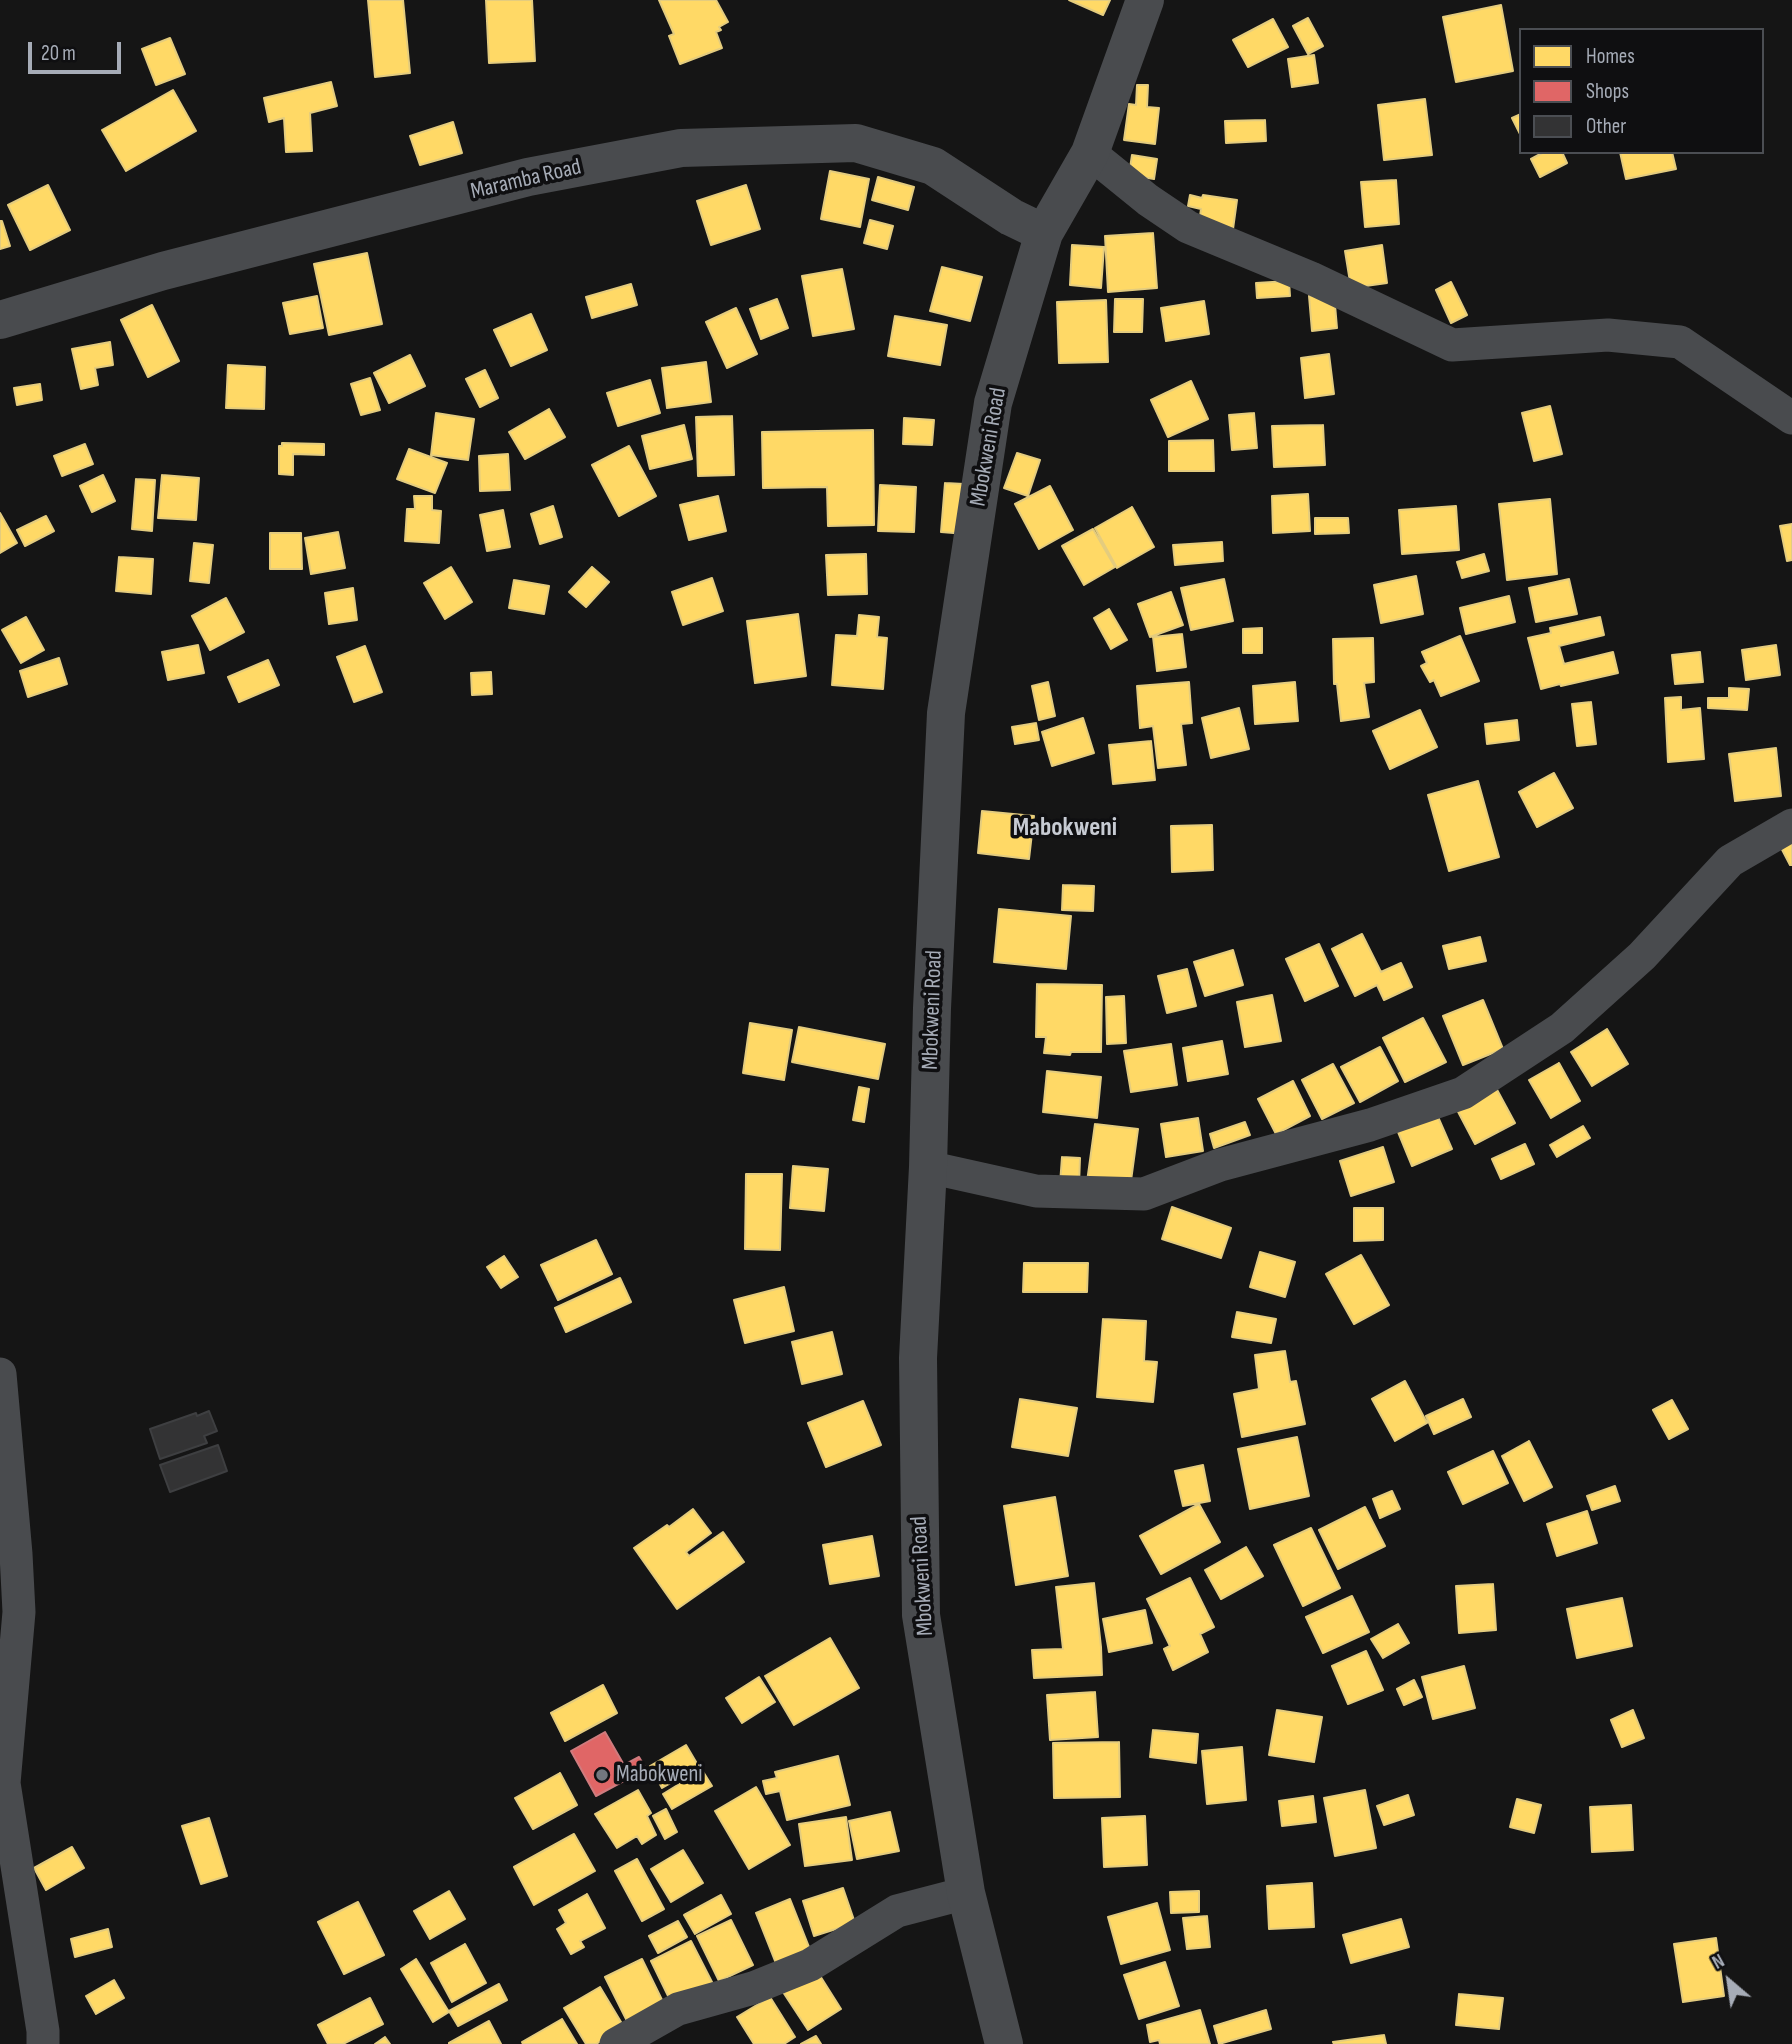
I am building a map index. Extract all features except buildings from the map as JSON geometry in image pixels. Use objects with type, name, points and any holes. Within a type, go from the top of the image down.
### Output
[{"type":"street","name":"Mbokweni Road","points":[[1004,2044],[966,1893],[921,1615],[918,1358],[946,713],[993,403],[1044,233],[1090,153],[1145,0]]},
{"type":"street","name":"Maramba Road","points":[[0,320],[163,271],[528,177],[681,148],[856,143],[933,166],[1011,217],[1044,233]]},
{"type":"street","points":[[1090,153],[1188,228],[1311,278],[1452,345],[1608,335],[1680,342],[1792,418]]},
{"type":"street","points":[[928,1167],[1037,1191],[1144,1194],[1220,1165],[1370,1125],[1463,1093],[1562,1028],[1642,956],[1730,861],[1792,825]]},
{"type":"street","points":[[0,1374],[19,1612],[4,1783],[43,2044]]},
{"type":"street","points":[[616,2044],[678,2009],[753,1988],[810,1965],[897,1911],[966,1893]]},
{"type":"place","name":"Mabokweni","points":[[602,1775]]},
{"type":"district","name":"Mabokweni","points":[[1065,828]]}]
